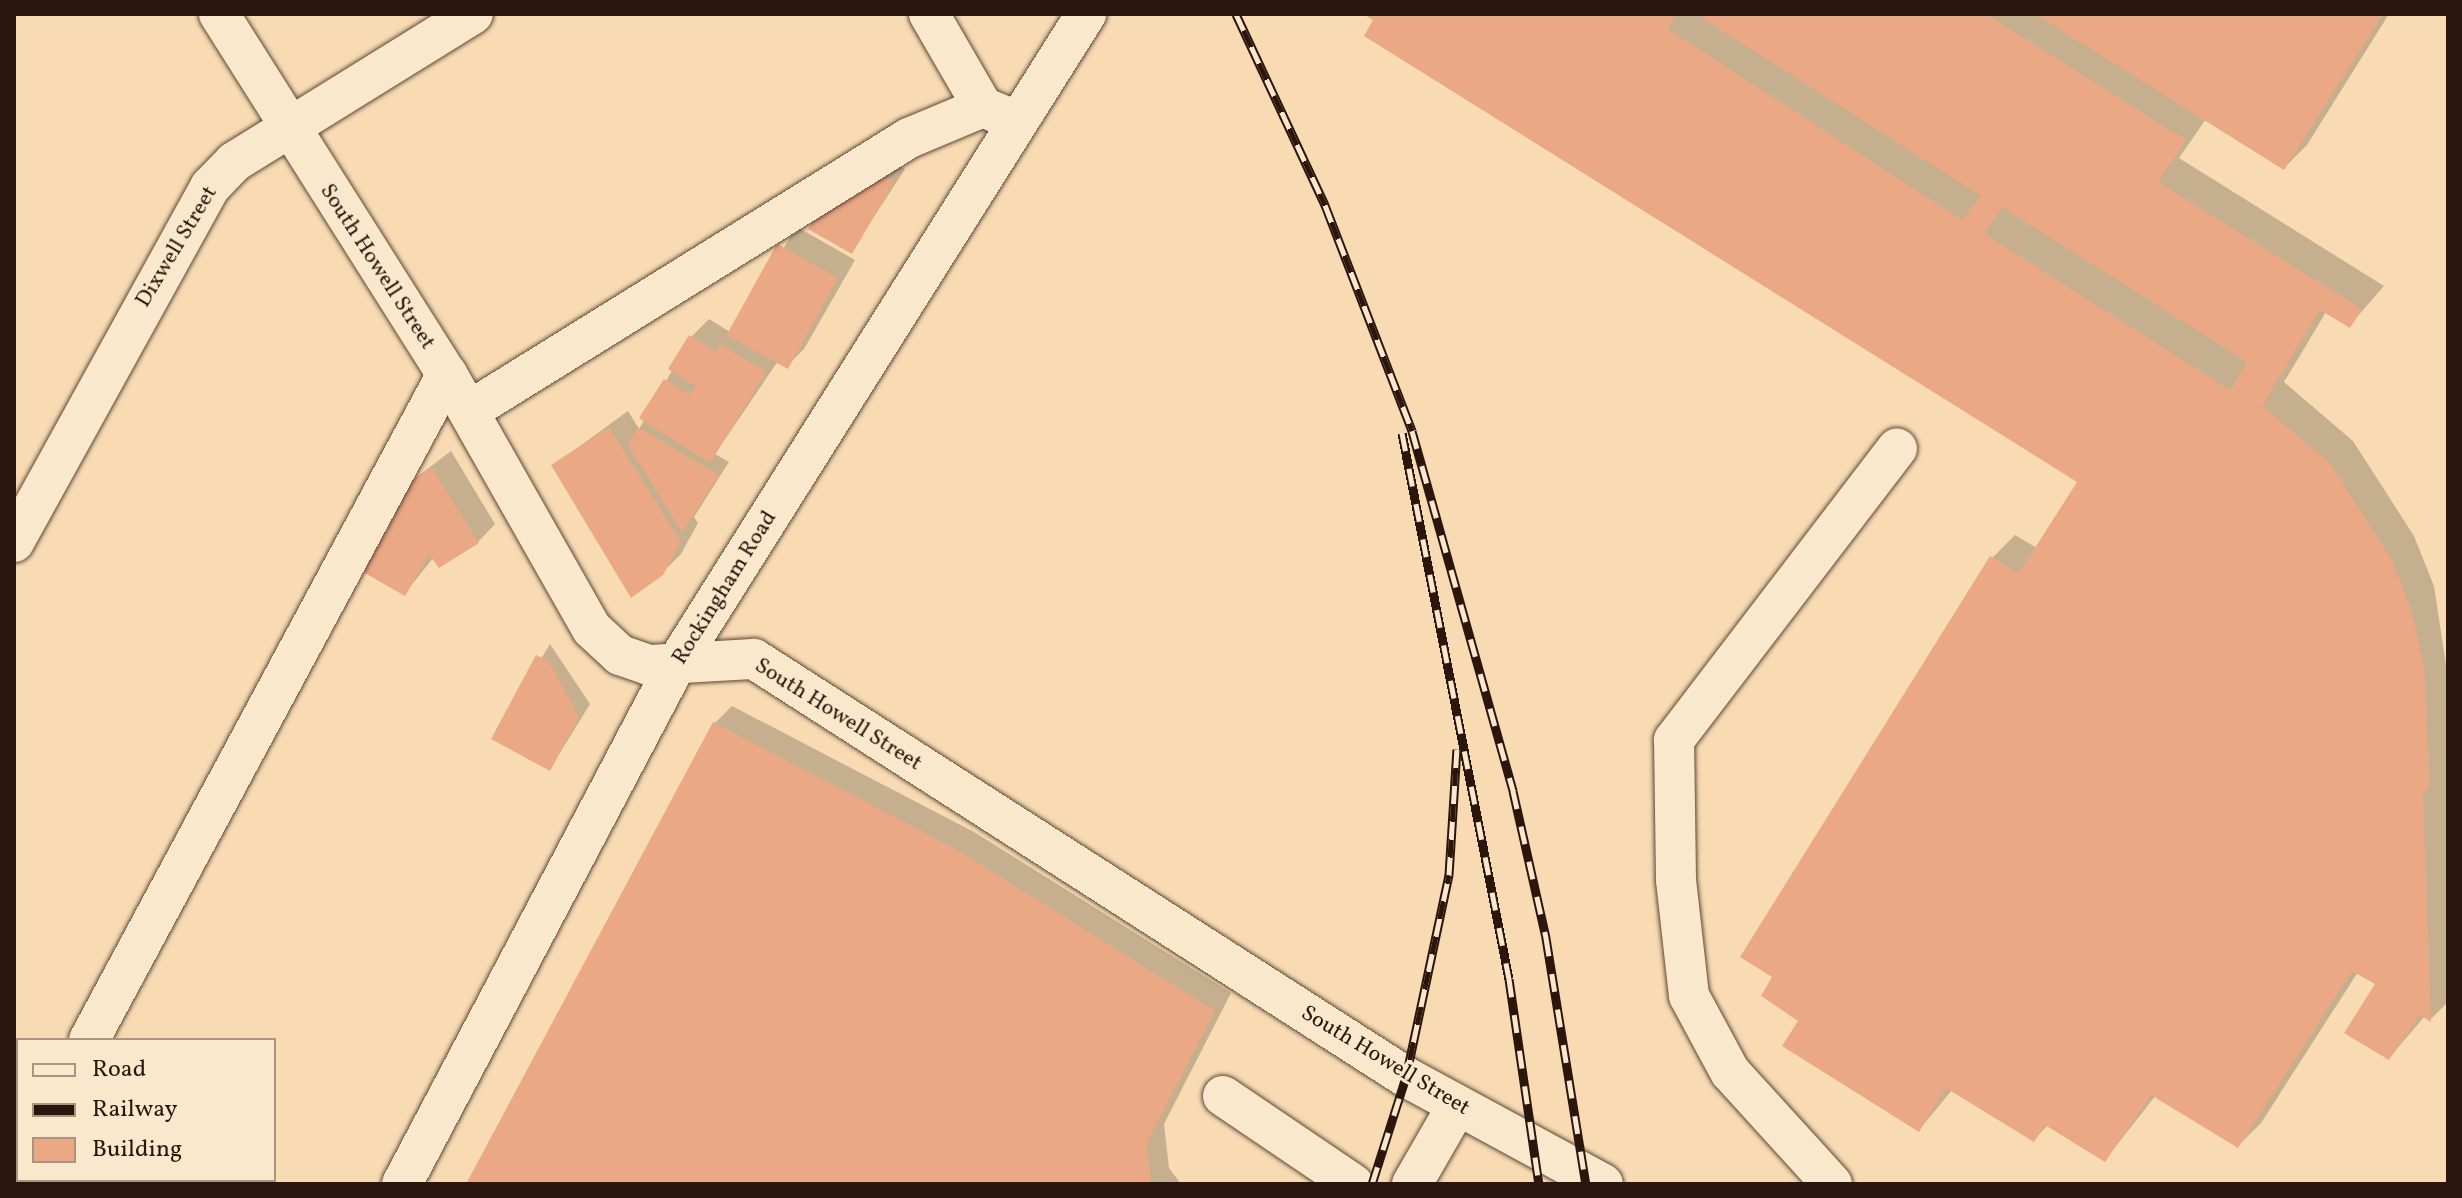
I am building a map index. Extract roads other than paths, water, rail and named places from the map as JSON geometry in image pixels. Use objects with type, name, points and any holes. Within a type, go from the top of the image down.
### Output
[{"type":"street","name":"South Howell Street","points":[[219,14],[287,128],[447,374],[592,629],[620,655],[675,666],[723,656],[754,659],[1457,1106],[1603,1184]]},
{"type":"street","name":"Dixwell Street","points":[[14,542],[210,187],[287,128],[473,14]]},
{"type":"street","points":[[929,14],[983,107],[1022,124]]},
{"type":"street","name":"Rockingham Road","points":[[402,1184],[675,666],[1022,124],[1086,14]]},
{"type":"street","points":[[469,411],[909,138],[983,107]]},
{"type":"street","points":[[90,1038],[447,374]]},
{"type":"street","points":[[1832,1184],[1730,1072],[1689,996],[1676,880],[1674,740],[1897,448]]},
{"type":"street","points":[[1223,1096],[1353,1184]]},
{"type":"street","points":[[1412,1184],[1457,1106]]},
{"type":"railway","points":[[1236,14],[1325,205],[1412,431],[1513,791],[1546,938],[1586,1184]]},
{"type":"railway","points":[[1402,433],[1509,979],[1539,1184]]},
{"type":"railway","points":[[1372,1184],[1406,1077],[1449,875],[1457,749]]}]
